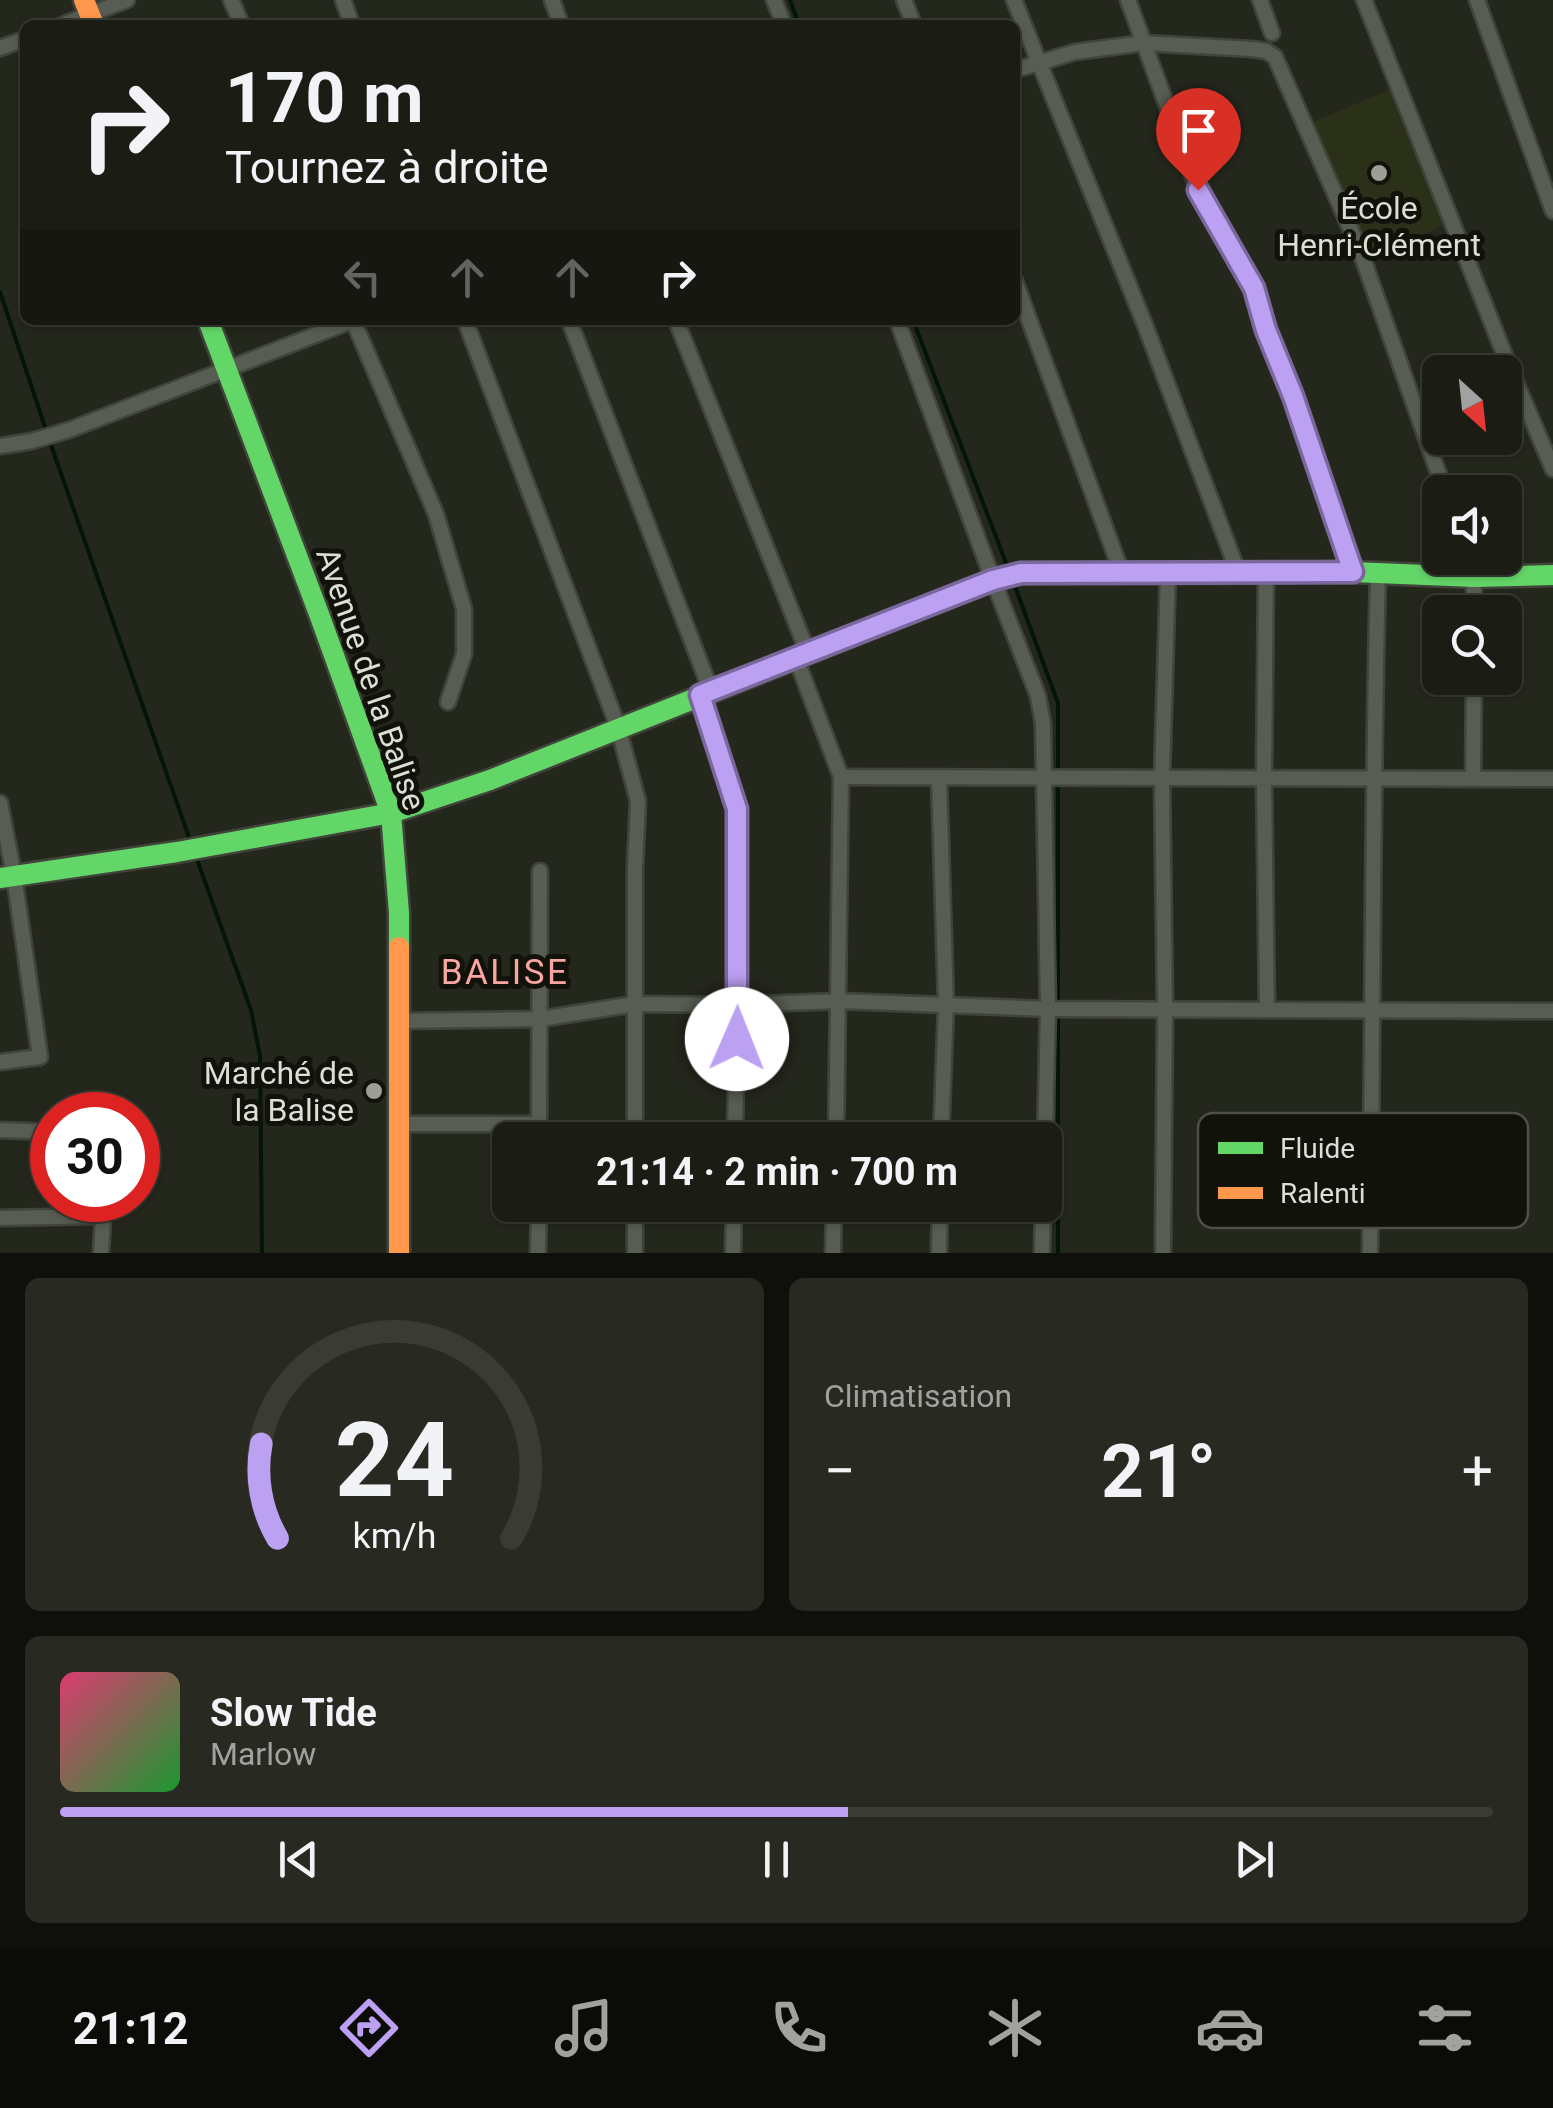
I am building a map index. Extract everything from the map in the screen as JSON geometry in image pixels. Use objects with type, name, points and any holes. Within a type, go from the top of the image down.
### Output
[{"type":"street","points":[[90,13],[126,0]]},
{"type":"street","points":[[1014,0],[1145,325],[1238,572]]},
{"type":"street","points":[[1128,0],[1198,190],[1254,288],[1353,572]]},
{"type":"street","points":[[1260,0],[1272,33]]},
{"type":"street","points":[[1364,0],[1553,469]]},
{"type":"street","points":[[1477,0],[1553,211]]},
{"type":"street","points":[[1020,69],[1075,52],[1143,43],[1252,49],[1275,56],[1361,252],[1439,475]]},
{"type":"street","points":[[1020,295],[1122,572]]},
{"type":"street","name":"Avenue de la Balise","points":[[210,325],[392,813],[399,913],[399,1253]]},
{"type":"street","points":[[0,446],[70,430],[341,325]]},
{"type":"street","points":[[356,325],[436,514],[464,609],[464,654],[448,702]]},
{"type":"street","points":[[467,325],[618,727],[638,801],[635,1122]]},
{"type":"street","points":[[571,325],[706,693],[737,809],[735,1122]]},
{"type":"street","points":[[678,325],[802,656],[841,778],[837,1122]]},
{"type":"street","points":[[899,325],[1006,576],[1044,724],[1055,1009],[1046,1122]]},
{"type":"street","points":[[7,876],[177,852],[392,813],[490,780],[1006,576],[1422,570]]},
{"type":"street","points":[[1163,1253],[1162,778],[1168,572]]},
{"type":"street","points":[[1266,572],[1267,1010]]},
{"type":"street","points":[[1372,1113],[1372,779],[1378,572]]},
{"type":"street","points":[[1522,572],[1553,575]]},
{"type":"street","points":[[1473,779],[1474,695]]},
{"type":"street","points":[[841,778],[1553,780]]},
{"type":"street","points":[[939,778],[946,1004],[942,1122]]},
{"type":"street","points":[[0,802],[7,876],[40,1057],[0,1062]]},
{"type":"street","points":[[539,1122],[540,872]]},
{"type":"street","points":[[398,1020],[540,1019],[634,1004],[840,1000],[1055,1009],[1553,1012]]},
{"type":"street","points":[[400,1124],[492,1124]]},
{"type":"street","points":[[0,1130],[30,1131]]},
{"type":"street","points":[[0,1218],[30,1215]]},
{"type":"street","points":[[101,1253],[102,1222]]},
{"type":"street","points":[[538,1253],[539,1222]]},
{"type":"street","points":[[635,1222],[635,1253]]},
{"type":"street","points":[[733,1253],[734,1222]]},
{"type":"street","points":[[833,1253],[834,1222]]},
{"type":"street","points":[[939,1253],[940,1222]]},
{"type":"street","points":[[1042,1253],[1043,1222]]},
{"type":"street","points":[[1370,1228],[1370,1253]]},
{"type":"shaded area","name":"École Henri-Clément","points":[[1389,90],[1445,225],[1370,257],[1313,122]]},
{"type":"waterway","points":[[790,0],[797,20]]},
{"type":"waterway","points":[[0,292],[190,840]]},
{"type":"waterway","points":[[915,325],[1008,568]]},
{"type":"waterway","points":[[1013,581],[1058,703],[1058,774]]},
{"type":"waterway","points":[[1058,783],[1058,1004]]},
{"type":"waterway","points":[[195,854],[251,1010],[260,1056],[262,1253]]},
{"type":"waterway","points":[[1058,1013],[1058,1253]]},
{"type":"traffic: fast","points":[[210,325],[391,813],[399,947]]},
{"type":"traffic: fast","points":[[1162,573],[1553,575]]},
{"type":"traffic: fast","points":[[0,878],[177,852],[391,813],[490,780],[804,655]]},
{"type":"traffic: slow","points":[[84,0],[92,20]]},
{"type":"traffic: slow","points":[[804,655],[993,580],[1021,573],[1162,573]]},
{"type":"traffic: slow","points":[[399,947],[399,1253]]},
{"type":"place","name":"École Henri-Clément","points":[[1379,173]]},
{"type":"place","name":"Marché de la Balise","points":[[374,1091]]},
{"type":"district","name":"BALISE","points":[[505,972]]},
{"type":"route","points":[[737,1039],[737,809],[700,695],[993,580],[1021,573],[1353,572],[1254,288],[1198,190]]}]
